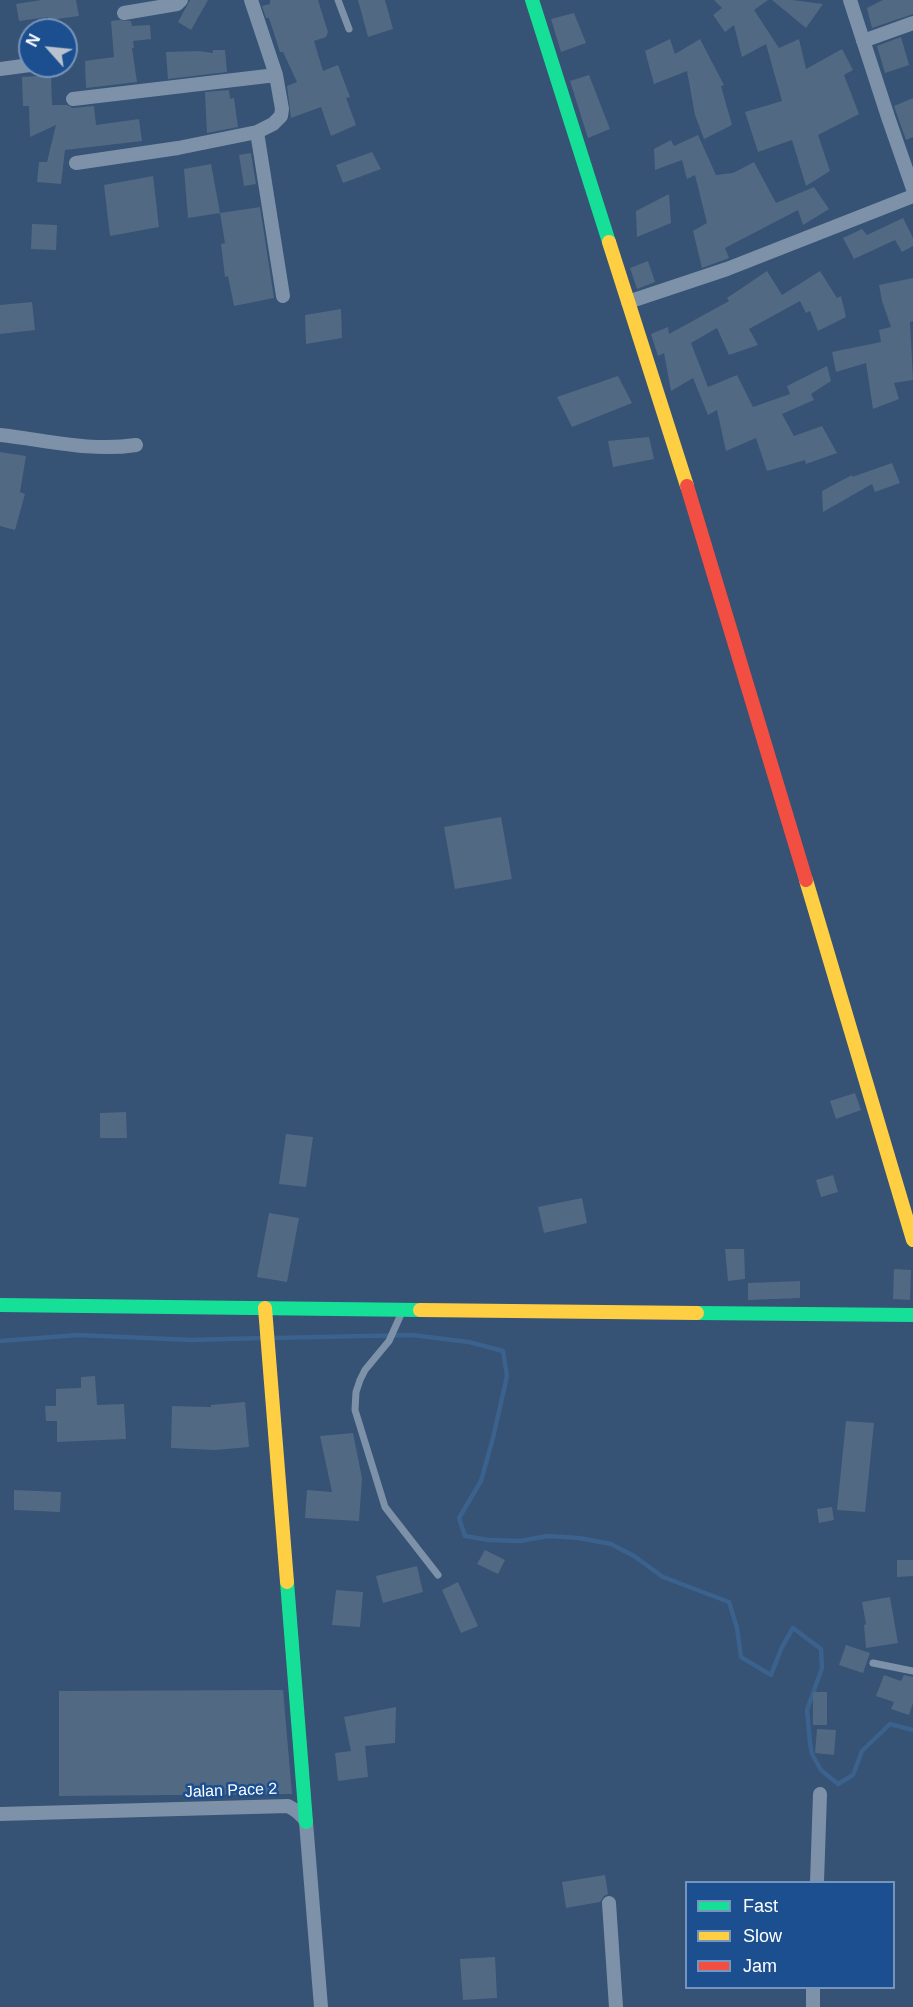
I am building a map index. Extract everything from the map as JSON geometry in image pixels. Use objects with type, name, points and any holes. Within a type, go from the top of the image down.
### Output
[{"type":"street","points":[[124,13],[177,4],[181,0]]},
{"type":"street","points":[[76,163],[178,148],[257,132],[273,124],[281,116],[282,109],[276,75],[251,0]]},
{"type":"street","points":[[532,0],[716,578],[913,1240]]},
{"type":"street","points":[[850,0],[913,189]]},
{"type":"street","points":[[863,41],[913,23]]},
{"type":"street","points":[[0,69],[18,67]]},
{"type":"street","points":[[74,99],[276,75]]},
{"type":"street","points":[[257,132],[284,296]]},
{"type":"street","points":[[628,302],[727,269],[913,196]]},
{"type":"street","points":[[0,435],[69,445],[114,448],[136,445]]},
{"type":"street","points":[[0,1305],[913,1315]]},
{"type":"street","points":[[265,1308],[321,2007]]},
{"type":"street","points":[[817,1881],[820,1794]]},
{"type":"street","name":"Jalan Pace 2","points":[[0,1814],[288,1806],[298,1812],[306,1822]]},
{"type":"street","points":[[609,1903],[616,2007]]},
{"type":"street","points":[[813,1989],[813,2007]]},
{"type":"lane","points":[[338,0],[349,29]]},
{"type":"lane","points":[[403,1310],[388,1341],[360,1380],[356,1392],[355,1410],[385,1508],[438,1575]]},
{"type":"lane","points":[[873,1663],[913,1671]]},
{"type":"building","points":[[42,0],[76,0],[79,16],[18,18],[16,4]]},
{"type":"building","points":[[190,0],[208,0],[191,30],[178,22]]},
{"type":"building","points":[[270,0],[318,0],[328,32],[326,37],[314,41],[323,71],[338,65],[350,97],[346,98],[356,125],[331,136],[321,107],[291,118],[287,86],[297,82],[283,52],[280,52],[269,18],[266,18],[262,6],[270,4]]},
{"type":"building","points":[[358,0],[385,0],[393,29],[368,37]]},
{"type":"building","points":[[714,0],[768,0],[754,10],[779,48],[799,39],[806,69],[842,49],[853,70],[844,75],[859,114],[818,135],[830,171],[806,186],[792,140],[758,152],[745,112],[782,101],[766,44],[742,57],[734,25],[725,32],[713,15],[722,8]]},
{"type":"building","points":[[772,0],[792,0],[823,4],[806,28]]},
{"type":"building","points":[[883,0],[913,0],[913,14],[872,28],[867,8]]},
{"type":"building","points":[[574,13],[586,43],[561,52],[551,19]]},
{"type":"building","points":[[111,21],[131,21],[132,26],[150,25],[151,39],[133,41],[137,82],[86,88],[85,61],[114,57]]},
{"type":"building","points":[[901,37],[909,65],[885,73],[877,46]]},
{"type":"building","points":[[670,39],[675,54],[700,39],[724,85],[721,86],[732,125],[704,139],[695,115],[687,71],[654,84],[645,51]]},
{"type":"building","points":[[213,50],[225,50],[227,72],[168,79],[166,52],[213,53]]},
{"type":"building","points":[[589,75],[610,129],[588,138],[570,81]]},
{"type":"building","points":[[22,78],[51,78],[52,105],[67,105],[73,108],[94,106],[96,125],[139,119],[142,141],[65,150],[61,184],[37,182],[39,162],[47,162],[56,125],[30,137],[29,106],[23,106]]},
{"type":"building","points":[[229,90],[230,99],[234,98],[238,127],[207,133],[205,92]]},
{"type":"building","points":[[913,98],[913,137],[906,140],[894,106]]},
{"type":"building","points":[[698,135],[716,175],[733,173],[754,162],[776,203],[814,187],[829,209],[803,225],[798,210],[725,248],[729,258],[702,268],[693,231],[707,223],[695,175],[687,179],[682,160],[655,170],[654,149],[671,140],[674,146]]},
{"type":"building","points":[[372,152],[381,169],[343,183],[336,165]]},
{"type":"building","points":[[251,153],[256,184],[244,186],[239,155]]},
{"type":"building","points":[[211,164],[220,213],[188,218],[184,169]]},
{"type":"building","points":[[153,176],[159,227],[110,236],[104,185]]},
{"type":"building","points":[[669,194],[671,223],[637,237],[636,211]]},
{"type":"building","points":[[260,207],[274,298],[234,306],[228,276],[225,277],[221,244],[225,243],[220,213]]},
{"type":"building","points":[[903,218],[913,238],[913,246],[902,252],[895,240],[854,259],[843,238],[862,229],[867,235]]},
{"type":"building","points":[[32,224],[57,225],[56,250],[31,249]]},
{"type":"building","points":[[648,261],[655,282],[637,289],[630,268]]},
{"type":"building","points":[[767,271],[782,295],[820,271],[837,298],[841,296],[846,317],[818,331],[810,311],[806,313],[800,301],[749,329],[758,345],[729,355],[717,328],[691,343],[708,387],[737,375],[753,407],[790,394],[787,386],[827,366],[831,381],[811,394],[814,400],[782,414],[794,436],[822,426],[837,453],[806,464],[805,460],[767,471],[756,438],[726,451],[717,410],[708,415],[693,378],[671,391],[664,353],[658,356],[651,334],[668,327],[669,334],[729,301],[727,298]]},
{"type":"building","points":[[913,278],[913,321],[910,322],[913,380],[894,383],[899,399],[873,409],[866,363],[836,372],[832,352],[881,342],[879,330],[891,327],[879,285]]},
{"type":"building","points":[[32,302],[35,330],[0,334],[0,305]]},
{"type":"building","points":[[341,309],[342,338],[306,344],[305,315]]},
{"type":"building","points":[[618,376],[632,403],[572,427],[557,397]]},
{"type":"building","points":[[649,437],[654,459],[613,467],[608,441]]},
{"type":"building","points":[[0,452],[26,456],[20,492],[25,494],[15,530],[0,526]]},
{"type":"building","points":[[892,463],[900,483],[875,492],[872,484],[823,512],[822,491],[852,475],[852,477]]},
{"type":"building","points":[[501,817],[512,879],[455,889],[444,827]]},
{"type":"building","points":[[855,1093],[861,1110],[836,1119],[830,1101]]},
{"type":"building","points":[[126,1112],[127,1138],[100,1138],[100,1113]]},
{"type":"building","points":[[286,1134],[313,1137],[306,1187],[279,1184]]},
{"type":"building","points":[[833,1175],[838,1192],[821,1197],[816,1180]]},
{"type":"building","points":[[582,1198],[587,1223],[544,1233],[538,1207]]},
{"type":"building","points":[[269,1213],[299,1218],[287,1282],[257,1277]]},
{"type":"building","points":[[725,1249],[744,1249],[745,1279],[728,1281]]},
{"type":"building","points":[[894,1269],[911,1270],[910,1300],[893,1299]]},
{"type":"building","points":[[800,1281],[800,1298],[748,1300],[748,1283]]},
{"type":"building","points":[[95,1376],[97,1405],[124,1404],[126,1439],[57,1442],[57,1421],[46,1421],[45,1406],[56,1406],[56,1389],[81,1388],[81,1377]]},
{"type":"building","points":[[245,1402],[249,1447],[215,1450],[171,1448],[172,1406],[211,1407],[211,1405]]},
{"type":"building","points":[[846,1421],[874,1423],[865,1512],[837,1510]]},
{"type":"building","points":[[353,1433],[362,1478],[359,1521],[305,1518],[307,1490],[332,1492],[320,1436]]},
{"type":"building","points":[[14,1490],[61,1492],[60,1512],[14,1510]]},
{"type":"building","points":[[832,1507],[834,1520],[819,1523],[817,1509]]},
{"type":"building","points":[[485,1550],[505,1560],[498,1574],[477,1564]]},
{"type":"building","points":[[897,1560],[913,1560],[913,1576],[897,1577]]},
{"type":"building","points":[[417,1566],[423,1592],[383,1603],[376,1576]]},
{"type":"building","points":[[458,1582],[478,1626],[461,1633],[442,1590]]},
{"type":"building","points":[[336,1590],[363,1592],[360,1627],[332,1625]]},
{"type":"building","points":[[890,1597],[898,1643],[866,1648],[864,1625],[866,1624],[862,1602]]},
{"type":"building","points":[[846,1645],[870,1653],[863,1673],[839,1665]]},
{"type":"building","points":[[884,1675],[901,1681],[904,1675],[913,1677],[913,1703],[909,1715],[891,1709],[894,1702],[876,1696]]},
{"type":"building","points":[[283,1690],[292,1794],[59,1796],[59,1691]]},
{"type":"building","points":[[813,1692],[827,1692],[827,1725],[813,1725]]},
{"type":"building","points":[[396,1707],[395,1743],[365,1746],[368,1777],[338,1781],[335,1753],[351,1751],[344,1717]]},
{"type":"building","points":[[817,1729],[836,1730],[834,1755],[815,1753]]},
{"type":"building","points":[[605,1875],[608,1894],[600,1902],[566,1908],[562,1882]]},
{"type":"building","points":[[495,1957],[497,1998],[463,2000],[460,1959]]},
{"type":"waterway","points":[[0,1341],[78,1335],[192,1340],[264,1338]]},
{"type":"waterway","points":[[272,1338],[412,1335],[469,1342],[503,1351],[507,1376],[493,1438],[481,1481],[459,1518],[465,1536],[488,1540],[520,1541],[548,1536],[579,1538],[611,1544],[634,1556],[663,1577],[729,1602],[737,1628],[741,1657],[771,1675],[782,1647],[793,1628],[821,1649],[822,1668],[807,1710],[810,1743],[812,1754],[821,1770],[838,1784],[853,1775],[862,1751],[890,1724],[913,1730]]},
{"type":"traffic: fast","points":[[532,0],[609,242]]},
{"type":"traffic: fast","points":[[0,1305],[420,1310]]},
{"type":"traffic: fast","points":[[697,1313],[913,1315]]},
{"type":"traffic: fast","points":[[287,1582],[306,1822]]},
{"type":"traffic: slow","points":[[609,242],[687,486]]},
{"type":"traffic: slow","points":[[806,880],[913,1240]]},
{"type":"traffic: slow","points":[[265,1308],[287,1582]]},
{"type":"traffic: slow","points":[[420,1310],[697,1313]]},
{"type":"traffic: jam","points":[[687,486],[806,880]]}]
